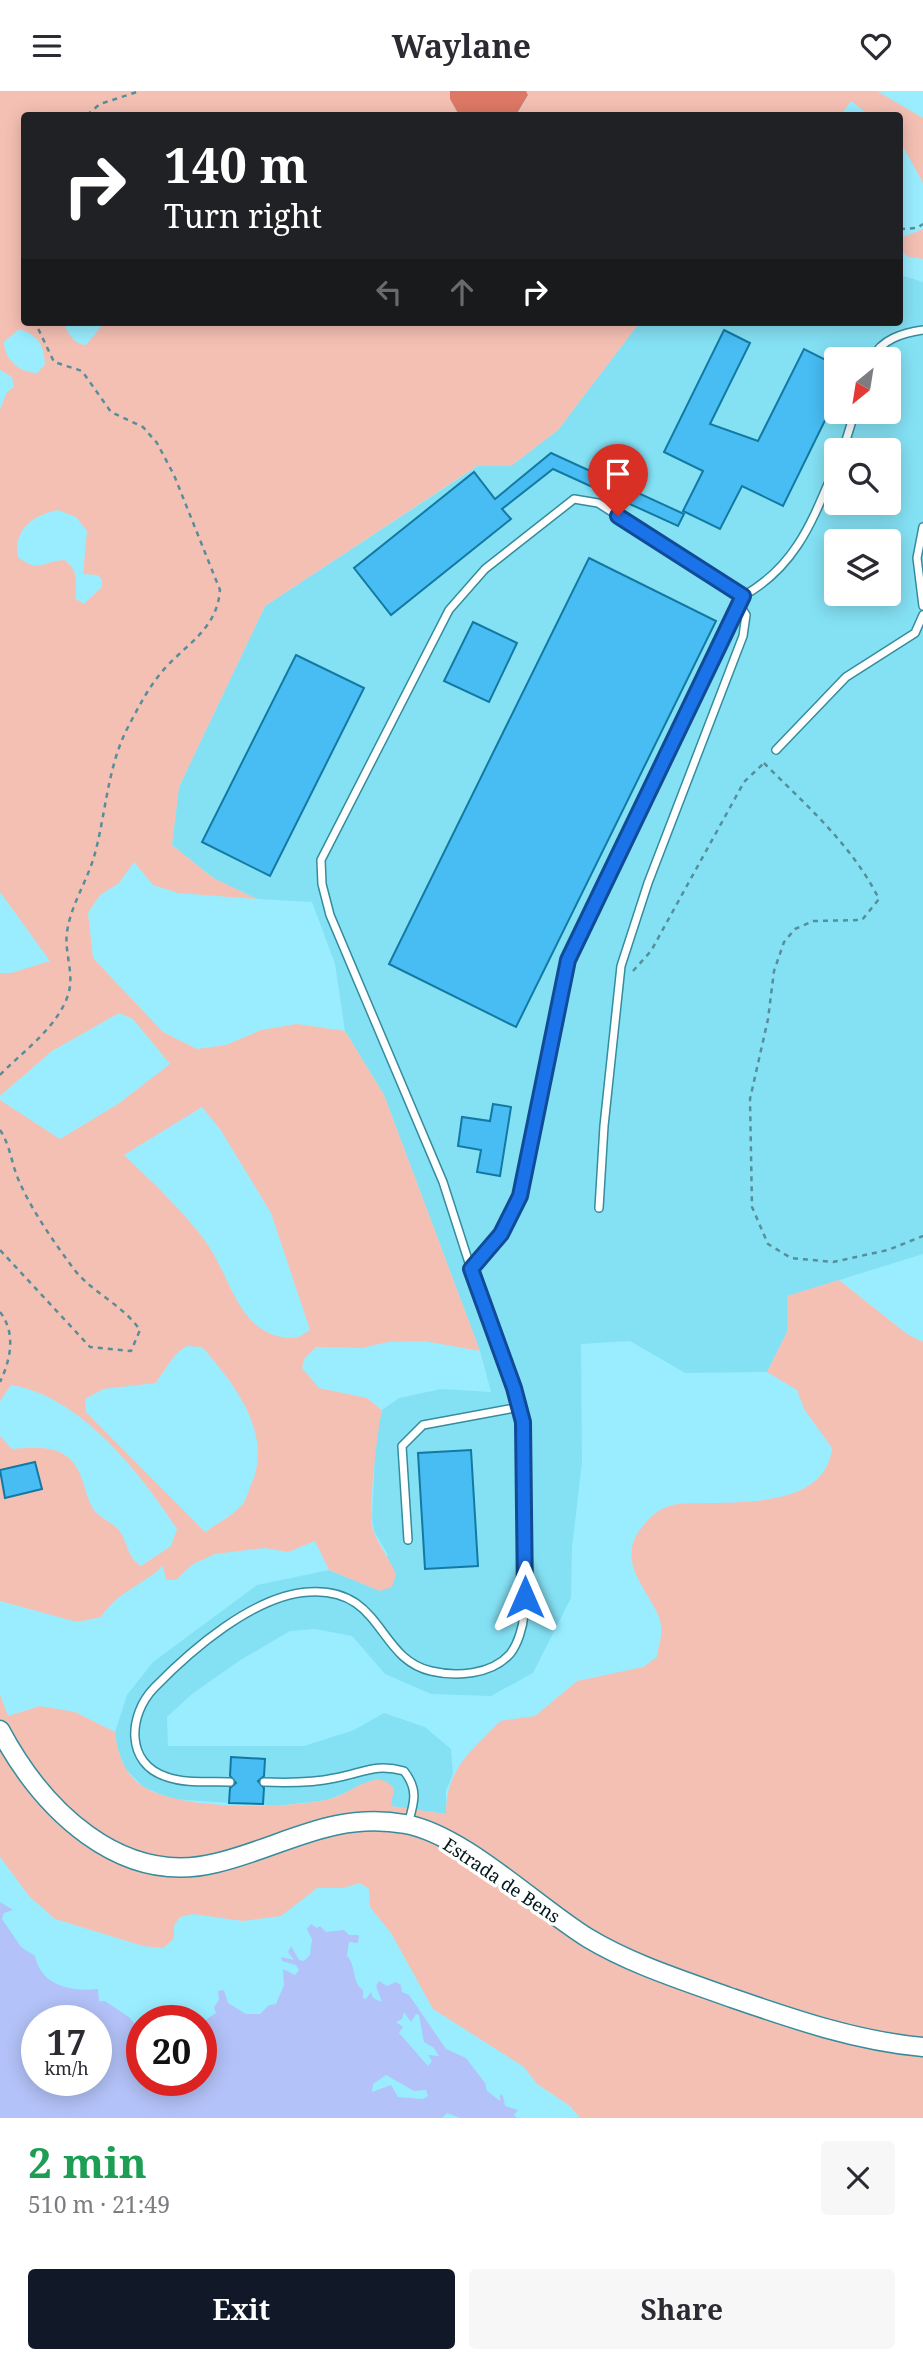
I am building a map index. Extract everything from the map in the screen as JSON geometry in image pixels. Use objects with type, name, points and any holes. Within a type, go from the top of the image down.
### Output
[{"type":"street","name":"Estrada de Bens","points":[[0,1730],[27,1771],[79,1830],[110,1852],[143,1864],[180,1869],[216,1863],[304,1833],[363,1819],[408,1824],[450,1842],[590,1939],[671,1976],[804,2023],[888,2044],[923,2047]]},
{"type":"lane","points":[[879,347],[892,338],[923,330]]},
{"type":"lane","points":[[471,1269],[501,1234],[520,1196],[568,960],[743,596],[765,584],[783,568],[804,537],[824,492]]},
{"type":"lane","points":[[230,1781],[183,1781],[164,1777],[146,1766],[137,1753],[133,1735],[136,1717],[149,1693],[167,1675],[257,1606],[308,1592],[336,1593],[358,1604],[374,1618],[409,1662],[429,1671],[472,1674],[494,1666],[510,1654],[519,1637],[525,1607],[525,1436],[520,1407],[443,1182],[335,928],[322,884],[321,860],[449,610],[485,569],[574,499],[598,503],[743,596]]},
{"type":"lane","points":[[923,527],[917,558],[923,606]]},
{"type":"lane","points":[[599,1209],[604,1126],[621,966],[648,883],[743,636],[746,615],[739,604]]},
{"type":"lane","points":[[775,752],[846,677],[915,633],[923,615]]},
{"type":"lane","points":[[408,1540],[402,1446],[423,1425],[520,1407]]},
{"type":"lane","points":[[264,1781],[299,1783],[333,1779],[372,1767],[404,1771],[413,1782],[416,1797],[408,1824]]},
{"type":"path","points":[[91,112],[100,104],[139,91]]},
{"type":"path","points":[[903,229],[917,228],[923,224]]},
{"type":"path","points":[[0,1075],[55,1020],[68,994],[71,974],[65,954],[67,930],[74,905],[89,874],[116,753],[148,689],[167,666],[211,624],[218,608],[220,590],[174,474],[157,443],[143,427],[111,412],[82,371],[54,362],[37,326]]},
{"type":"path","points":[[620,985],[651,951],[744,782],[775,752]]},
{"type":"path","points":[[764,763],[829,828],[868,878],[879,899],[862,920],[813,921],[795,929],[784,942],[775,971],[768,1019],[750,1099],[752,1207],[768,1244],[791,1258],[833,1262],[888,1250],[923,1236]]},
{"type":"path","points":[[0,1130],[13,1154],[18,1179],[74,1270],[94,1290],[132,1319],[140,1330],[131,1351],[90,1347],[0,1250]]},
{"type":"path","points":[[0,1312],[9,1325],[11,1345],[0,1382]]},
{"type":"shaded area","points":[[0,91],[450,91],[450,99],[457,112],[21,112],[21,326],[65,326],[78,343],[86,345],[102,326],[637,326],[558,430],[511,466],[477,466],[265,606],[179,787],[172,845],[213,878],[257,899],[178,893],[153,885],[134,862],[119,883],[100,895],[88,913],[93,958],[163,1032],[197,1049],[226,1045],[261,1030],[297,1024],[345,1031],[384,1095],[480,1351],[424,1341],[388,1342],[362,1348],[316,1347],[304,1359],[302,1368],[319,1388],[367,1398],[382,1410],[374,1471],[372,1520],[375,1536],[396,1574],[392,1587],[380,1591],[329,1570],[315,1541],[288,1552],[265,1548],[215,1554],[193,1564],[176,1580],[166,1580],[163,1566],[122,1595],[101,1617],[77,1622],[0,1601],[0,1436],[12,1449],[50,1449],[66,1455],[80,1475],[94,1510],[120,1531],[131,1556],[141,1566],[171,1546],[177,1529],[127,1462],[85,1421],[61,1404],[37,1392],[11,1385],[0,1401],[0,1100],[60,1139],[118,1104],[170,1064],[133,1019],[119,1013],[52,1051],[0,1096],[0,973],[11,973],[50,961],[0,892],[0,409],[7,392],[14,387],[12,377],[0,370]],"holes":[[[19,329],[31,334],[41,346],[45,364],[37,373],[19,368],[7,354],[4,342]],[[58,510],[76,517],[87,531],[83,574],[97,575],[102,579],[102,587],[84,604],[76,599],[75,573],[64,560],[36,566],[18,557],[19,539],[27,525],[49,512]],[[202,1107],[220,1129],[271,1213],[310,1330],[297,1338],[278,1336],[263,1330],[251,1320],[199,1233],[124,1155]],[[187,1346],[202,1347],[227,1377],[248,1412],[258,1449],[256,1468],[244,1502],[205,1532],[86,1412],[85,1399],[103,1389],[155,1383],[173,1358]]]},
{"type":"shaded area","points":[[450,91],[526,91],[528,95],[518,112],[457,112],[450,99]]},
{"type":"shaded area","points":[[526,91],[877,91],[923,118],[923,183],[903,146],[903,112],[865,112],[851,101],[843,112],[518,112],[528,96]]},
{"type":"shaded area","points":[[923,229],[923,259],[909,257],[903,253],[903,237]]},
{"type":"shaded area","points":[[903,276],[923,282],[923,1254],[788,1296],[787,1332],[767,1372],[685,1373],[630,1341],[581,1344],[582,1462],[572,1548],[571,1598],[533,1673],[491,1696],[431,1694],[385,1674],[352,1636],[315,1629],[290,1631],[239,1661],[192,1694],[167,1717],[168,1746],[304,1746],[354,1730],[384,1713],[425,1727],[451,1749],[453,1774],[446,1791],[446,1814],[390,1806],[377,1779],[328,1800],[276,1806],[172,1799],[143,1787],[126,1769],[117,1749],[115,1732],[127,1695],[153,1662],[257,1585],[329,1570],[366,1585],[388,1555],[374,1531],[372,1517],[376,1435],[382,1410],[399,1398],[441,1389],[491,1392],[480,1351],[384,1095],[345,1031],[335,964],[312,902],[257,899],[213,878],[172,845],[179,787],[265,606],[478,466],[511,466],[558,430],[637,326],[903,326]]},
{"type":"shaded area","points":[[839,1280],[907,1334],[923,1342],[923,2118],[580,2118],[570,2106],[537,2084],[524,2067],[433,2009],[391,1933],[370,1907],[369,1889],[360,1883],[343,1888],[317,1888],[281,1916],[243,1921],[193,1914],[180,1917],[174,1926],[174,1939],[163,1948],[143,1946],[55,1919],[29,1896],[0,1857],[0,1695],[8,1716],[40,1706],[75,1712],[115,1732],[120,1756],[132,1777],[144,1787],[161,1795],[206,1804],[284,1805],[332,1798],[380,1780],[394,1788],[391,1806],[446,1814],[447,1798],[455,1773],[470,1752],[500,1721],[535,1716],[577,1681],[643,1667],[657,1657],[661,1625],[635,1572],[632,1560],[636,1536],[651,1517],[668,1506],[679,1504],[746,1502],[785,1496],[816,1480],[827,1466],[832,1448],[804,1409],[797,1390],[767,1372],[787,1332],[787,1296]]},
{"type":"shaded area","points":[[0,1902],[13,1910],[4,1913],[2,1919],[21,1947],[35,1956],[44,1974],[68,1988],[98,1989],[99,2001],[111,2005],[21,2005],[21,2096],[112,2096],[112,2006],[126,2015],[126,2096],[217,2096],[215,2005],[219,2000],[218,1991],[224,1990],[228,2003],[246,2014],[260,2014],[269,2005],[276,2004],[284,1985],[283,1969],[295,1975],[299,1970],[296,1965],[282,1961],[281,1957],[294,1960],[288,1952],[291,1946],[299,1960],[304,1961],[310,1955],[312,1939],[307,1929],[311,1924],[317,1928],[320,1926],[326,1932],[344,1930],[349,1935],[359,1935],[358,1943],[349,1942],[347,1956],[357,1983],[363,1990],[363,1998],[366,1999],[371,1992],[373,1998],[382,2002],[376,1986],[379,1981],[387,1986],[396,1982],[401,1985],[402,1992],[409,1995],[446,2049],[466,2058],[485,2083],[487,2091],[500,2101],[500,2094],[505,2106],[518,2110],[514,2115],[517,2118],[460,2118],[447,2113],[442,2118],[0,2118]],"holes":[[[404,2012],[411,2022],[416,2014],[419,2015],[424,2042],[434,2048],[439,2056],[428,2055],[432,2061],[428,2066],[399,2033],[403,2027],[396,2022],[402,2019]],[[386,2075],[414,2091],[426,2090],[428,2096],[423,2099],[398,2097],[391,2085],[372,2092],[373,2084]]]},
{"type":"building","points":[[724,330],[750,343],[710,424],[758,441],[804,349],[824,359],[824,422],[783,506],[742,486],[720,529],[683,511],[703,471],[664,452]]},
{"type":"building","points":[[551,453],[684,514],[678,526],[553,469],[502,509],[511,519],[391,615],[354,568],[474,472],[495,499]]},
{"type":"building","points":[[589,558],[716,621],[516,1027],[389,964]]},
{"type":"building","points":[[473,622],[517,643],[489,702],[444,681]]},
{"type":"building","points":[[296,655],[364,688],[270,876],[202,842]]},
{"type":"building","points":[[493,1104],[511,1107],[500,1176],[477,1172],[481,1150],[458,1146],[462,1117],[490,1121]]},
{"type":"building","points":[[471,1450],[478,1566],[425,1569],[418,1453]]},
{"type":"building","points":[[35,1462],[42,1489],[5,1498],[0,1470]]},
{"type":"building","points":[[231,1757],[265,1759],[264,1776],[258,1781],[264,1788],[263,1804],[229,1803],[230,1788],[236,1783],[230,1776]]},
{"type":"route","points":[[525,1597],[523,1422],[514,1388],[471,1269],[501,1234],[520,1196],[568,960],[743,596],[618,516]]}]
